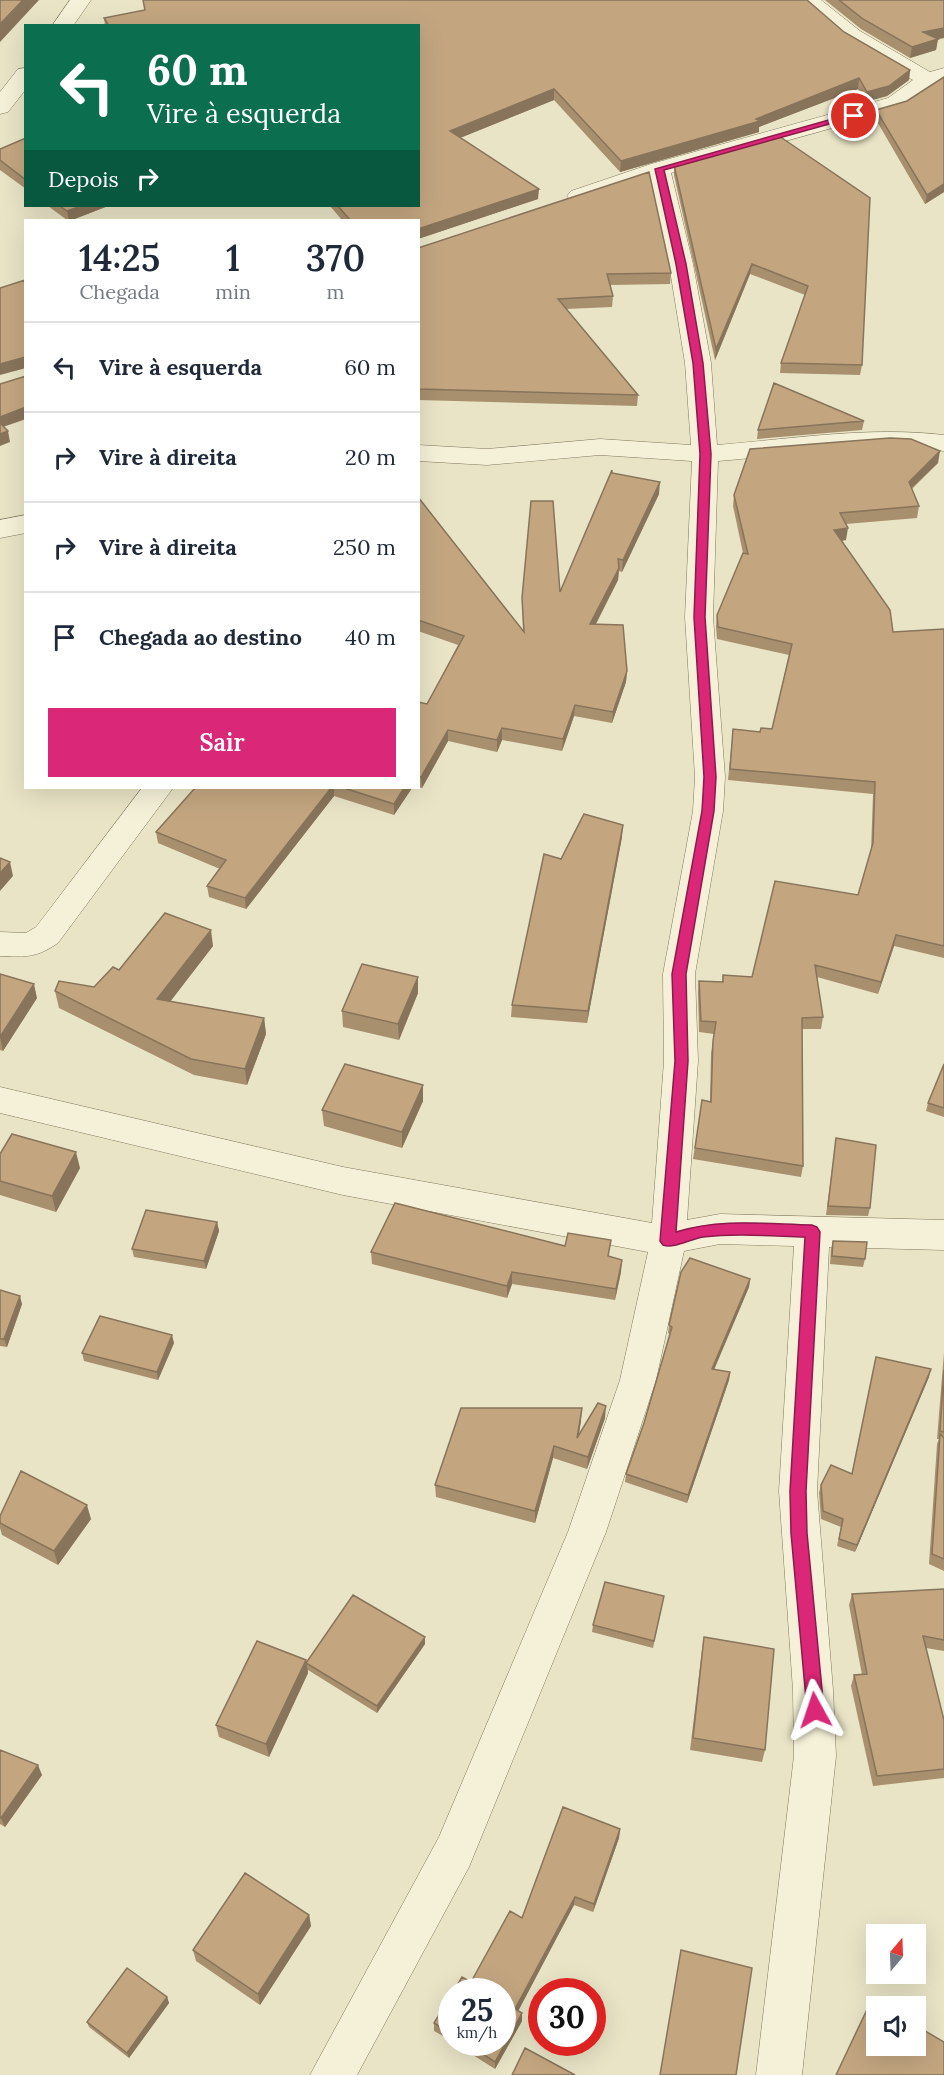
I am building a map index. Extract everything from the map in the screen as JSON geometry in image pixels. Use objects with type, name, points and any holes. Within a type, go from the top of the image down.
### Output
[{"type":"street","points":[[63,24],[81,0]]},
{"type":"street","points":[[808,0],[852,36],[936,77]]},
{"type":"street","points":[[0,108],[24,77]]},
{"type":"street","points":[[561,202],[659,169],[896,103],[936,77]]},
{"type":"street","points":[[333,2075],[454,1852],[587,1532],[638,1380],[668,1241],[681,1061],[679,974],[708,811],[710,777],[699,617],[705,454],[698,363],[681,264],[659,169]]},
{"type":"street","points":[[420,453],[487,457],[600,447],[705,454],[869,440],[942,441]]},
{"type":"street","points":[[0,530],[24,524]]},
{"type":"street","points":[[0,944],[31,945],[47,935],[157,789]]},
{"type":"street","points":[[0,1100],[343,1181],[668,1241],[697,1232],[720,1229],[944,1236]]},
{"type":"street","points":[[779,2075],[815,1756],[815,1710],[799,1533],[798,1491],[812,1232]]},
{"type":"building","points":[[0,0],[23,0],[0,24]]},
{"type":"building","points":[[143,0],[807,0],[844,32],[910,70],[889,86],[867,92],[859,78],[756,119],[760,121],[621,161],[554,89],[450,131],[539,189],[420,228],[420,219],[349,219],[339,207],[420,207],[420,24],[108,24],[104,18],[145,10]]},
{"type":"building","points":[[839,0],[944,0],[944,28],[923,32],[938,39],[912,47],[863,19]]},
{"type":"building","points":[[944,77],[944,184],[927,195],[876,110],[907,101]]},
{"type":"building","points":[[779,136],[870,198],[862,365],[781,363],[808,286],[752,264],[716,349],[674,165]]},
{"type":"building","points":[[24,139],[24,178],[0,160],[0,149]]},
{"type":"building","points":[[649,172],[671,273],[607,274],[613,296],[558,299],[638,395],[420,389],[420,247]]},
{"type":"building","points":[[61,207],[78,207],[67,211]]},
{"type":"building","points":[[24,280],[24,357],[0,364],[0,288]]},
{"type":"building","points":[[24,377],[24,408],[0,417],[0,384]]},
{"type":"building","points":[[774,383],[864,421],[758,430]]},
{"type":"building","points":[[0,423],[8,431],[0,434]]},
{"type":"building","points":[[890,438],[911,439],[940,451],[909,482],[919,506],[840,513],[848,528],[834,530],[890,610],[893,632],[944,629],[944,946],[896,935],[881,982],[815,965],[823,1017],[802,1018],[803,1166],[695,1148],[702,1100],[711,1102],[713,1041],[716,1022],[701,1021],[699,981],[723,982],[723,975],[752,977],[775,881],[858,895],[873,843],[875,782],[730,769],[733,729],[760,732],[761,728],[772,729],[792,644],[718,627],[717,615],[743,553],[748,554],[734,495],[750,449]]},
{"type":"building","points":[[612,470],[612,473],[660,482],[623,560],[618,559],[619,568],[590,624],[623,625],[627,671],[613,712],[575,705],[563,739],[502,728],[497,740],[448,730],[420,777],[420,702],[427,704],[464,636],[420,621],[420,500],[524,632],[522,598],[531,501],[553,501],[560,592]]},
{"type":"building","points":[[194,789],[330,789],[245,898],[207,886],[226,860],[156,832]]},
{"type":"building","points":[[347,789],[403,789],[394,804]]},
{"type":"building","points":[[584,814],[623,825],[588,1011],[512,1005],[544,854],[561,859]]},
{"type":"building","points":[[0,858],[10,862],[0,873]]},
{"type":"building","points":[[165,913],[211,930],[157,999],[264,1018],[245,1069],[191,1059],[55,991],[59,981],[94,987],[113,967],[119,970]]},
{"type":"building","points":[[362,964],[418,977],[398,1024],[342,1011]]},
{"type":"building","points":[[0,974],[34,984],[0,1037]]},
{"type":"building","points":[[345,1064],[423,1085],[402,1132],[322,1110]]},
{"type":"building","points":[[944,1064],[944,1108],[928,1103]]},
{"type":"building","points":[[12,1134],[76,1152],[52,1196],[0,1181],[0,1154]]},
{"type":"building","points":[[836,1138],[876,1145],[870,1208],[828,1206]]},
{"type":"building","points":[[395,1203],[565,1246],[568,1233],[611,1240],[608,1256],[622,1260],[616,1289],[512,1272],[507,1286],[371,1252]]},
{"type":"building","points":[[146,1210],[217,1222],[204,1261],[132,1249]]},
{"type":"building","points":[[833,1241],[867,1242],[865,1259],[832,1256]]},
{"type":"building","points":[[690,1258],[750,1279],[712,1369],[730,1372],[688,1495],[626,1474],[644,1423],[672,1327],[669,1325],[681,1272]]},
{"type":"building","points":[[0,1290],[20,1296],[4,1339],[0,1339]]},
{"type":"building","points":[[100,1316],[172,1335],[157,1372],[82,1353]]},
{"type":"building","points":[[876,1357],[931,1369],[857,1545],[839,1539],[843,1519],[823,1511],[821,1485],[831,1465],[852,1474]]},
{"type":"building","points":[[944,1370],[944,1432],[940,1431]]},
{"type":"building","points":[[598,1403],[606,1406],[588,1457],[554,1446],[535,1511],[435,1485],[461,1408],[582,1408],[577,1438]]},
{"type":"building","points":[[940,1434],[944,1438],[944,1559],[932,1554]]},
{"type":"building","points":[[21,1471],[87,1505],[54,1551],[0,1523],[0,1516]]},
{"type":"building","points":[[605,1582],[664,1596],[654,1641],[593,1625]]},
{"type":"building","points":[[944,1589],[944,1640],[923,1636],[944,1720],[944,1769],[877,1776],[854,1675],[867,1674],[852,1594]]},
{"type":"building","points":[[353,1595],[425,1637],[377,1706],[306,1663]]},
{"type":"building","points":[[704,1637],[774,1649],[765,1750],[693,1738]]},
{"type":"building","points":[[257,1641],[306,1660],[266,1744],[216,1725]]},
{"type":"building","points":[[0,1750],[38,1765],[1,1818],[0,1817]]},
{"type":"building","points":[[563,1807],[620,1829],[594,1904],[575,1897],[532,1978],[528,1978],[528,1985],[516,2007],[516,1978],[473,1978],[510,1911],[522,1918]]},
{"type":"building","points":[[245,1873],[309,1915],[258,1994],[193,1950]]},
{"type":"building","points":[[681,1950],[752,1968],[736,2075],[660,2075]]},
{"type":"building","points":[[127,1968],[167,1997],[127,2053],[87,2022]]},
{"type":"building","points":[[516,2010],[522,2013],[516,2024]]},
{"type":"building","points":[[866,2012],[866,2056],[926,2056],[926,2031],[944,2042],[944,2075],[836,2075]]},
{"type":"building","points":[[525,2048],[528,2050],[528,2056],[540,2056],[575,2075],[512,2075]]},
{"type":"building","points":[[486,2056],[498,2056],[495,2062]]},
{"type":"route","points":[[815,1710],[799,1533],[798,1491],[812,1232],[720,1229],[697,1232],[668,1241],[681,1061],[679,974],[708,811],[710,777],[699,617],[705,454],[698,363],[681,264],[659,169],[854,116]]}]
